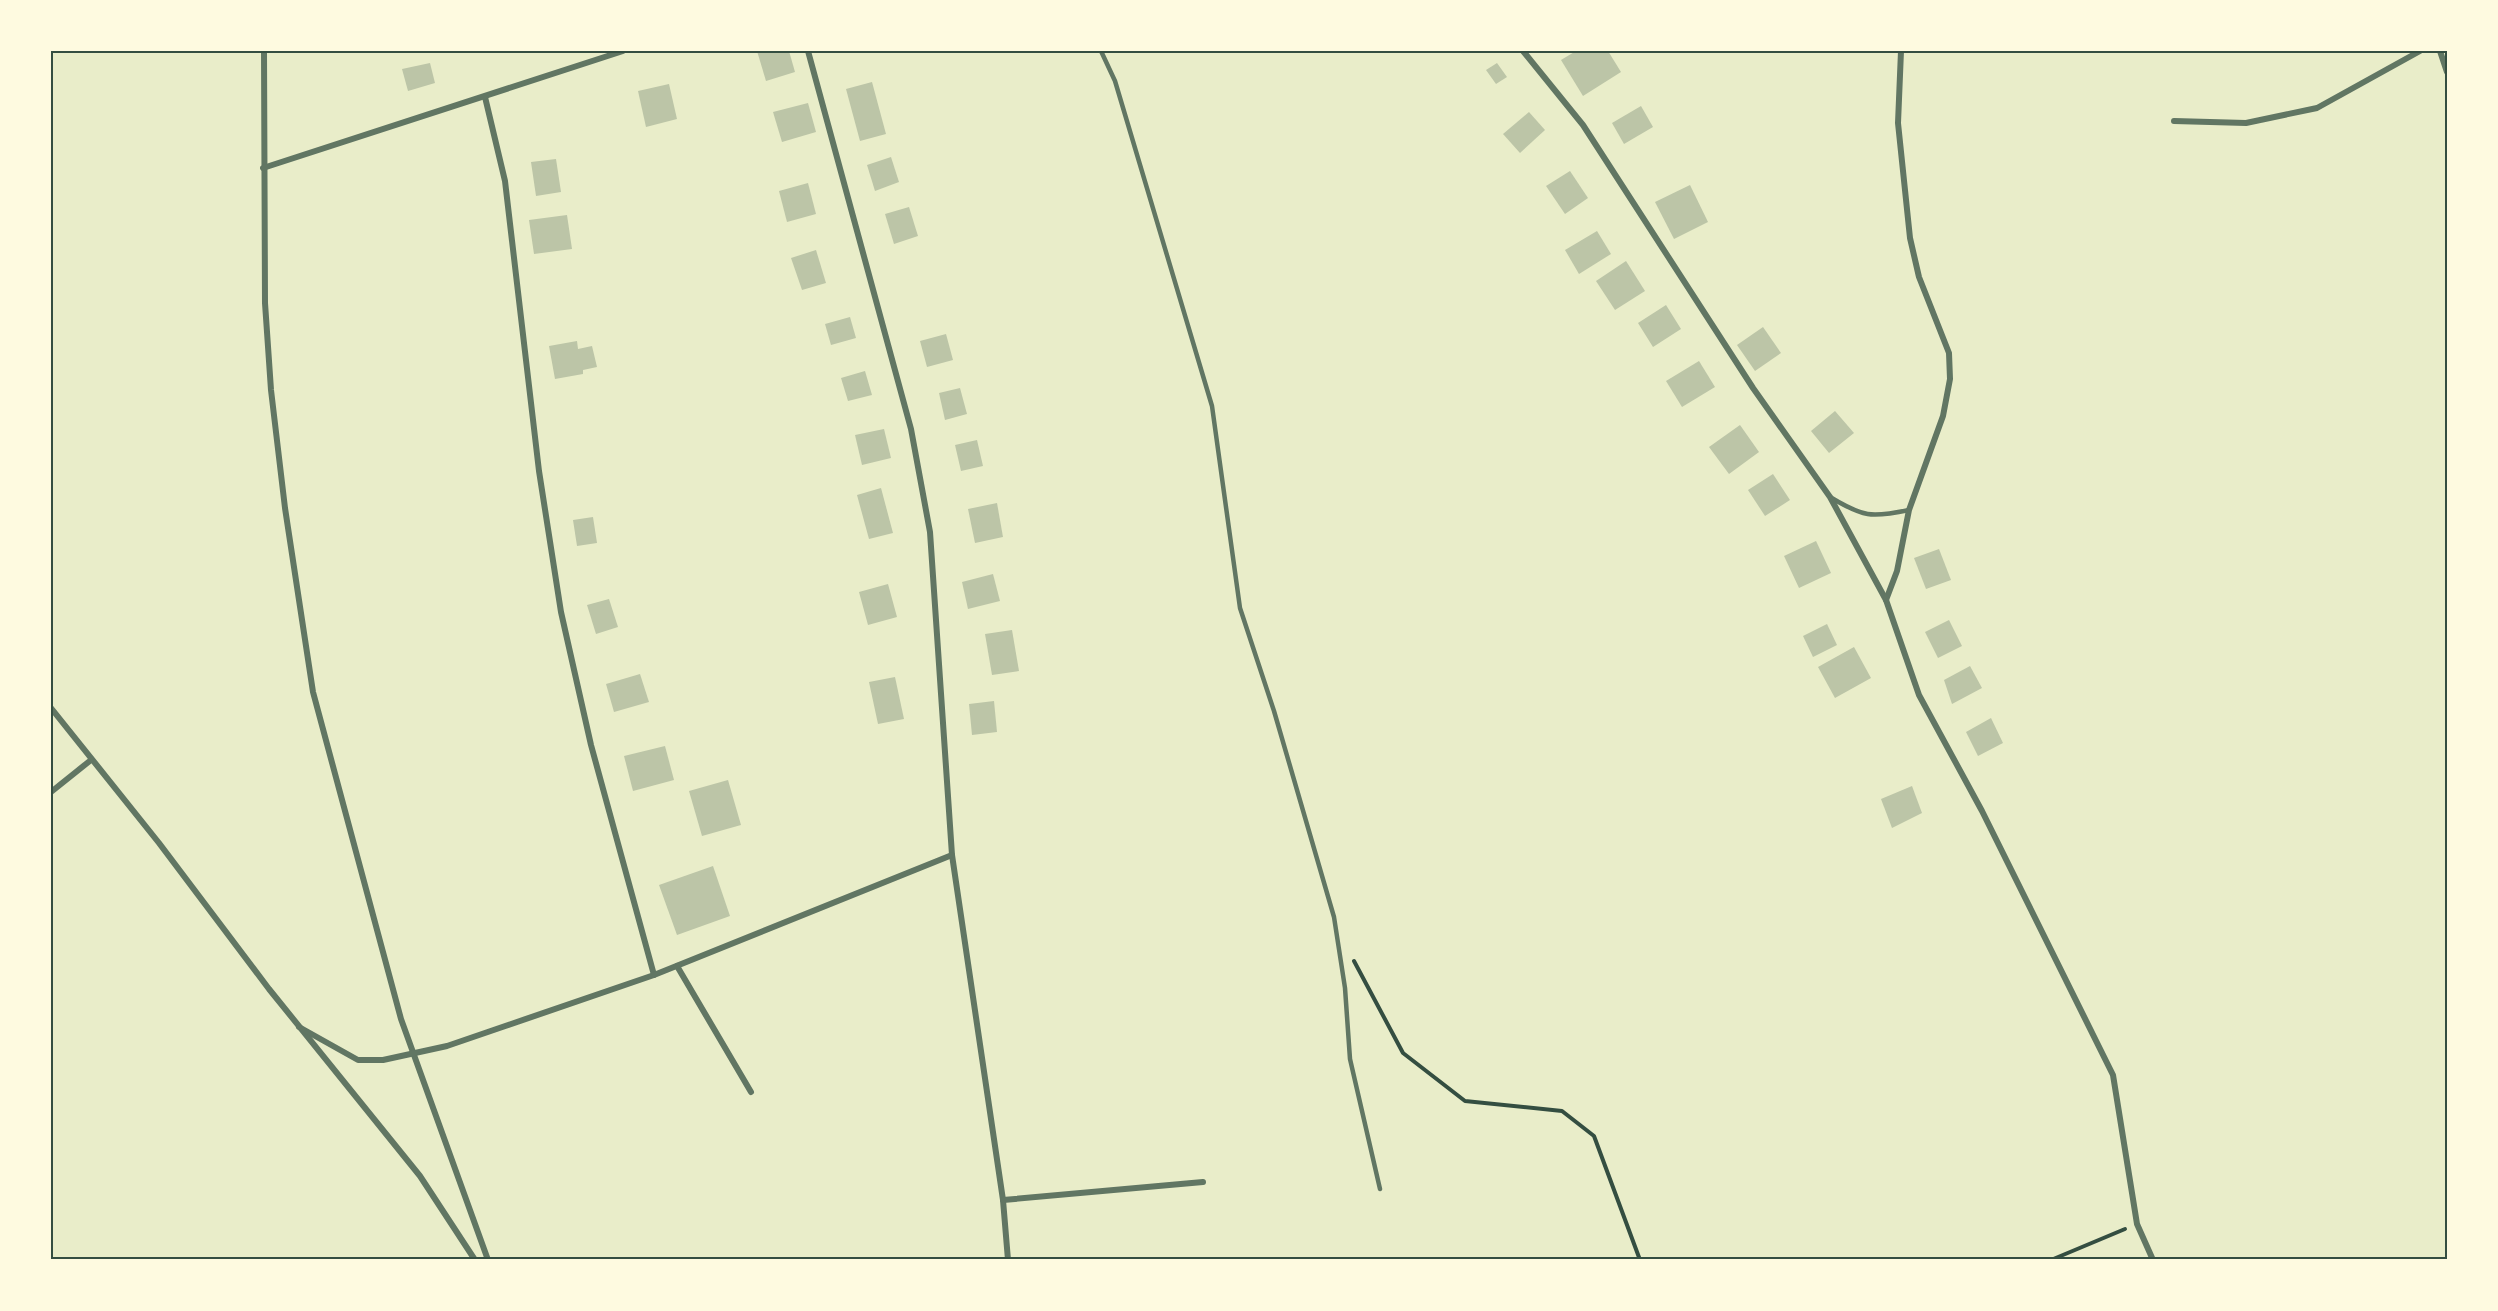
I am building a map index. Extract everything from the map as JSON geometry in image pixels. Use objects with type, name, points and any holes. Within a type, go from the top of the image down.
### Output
[{"type":"street","points":[[264,51],[265,303],[271,390],[285,508],[314,692],[401,1019],[416,1053],[488,1260]]},
{"type":"street","points":[[263,168],[623,51]]},
{"type":"street","points":[[808,51],[911,429],[930,532],[952,855],[1003,1200],[1008,1260]]},
{"type":"street","points":[[1523,51],[1583,125],[1753,388],[1830,497],[1886,600],[1919,695],[1982,811],[2113,1075],[2137,1224],[2153,1260]]},
{"type":"street","points":[[1886,600],[1897,571],[1909,510],[1943,416],[1950,379],[1949,353],[1919,277],[1910,238],[1898,123],[1902,51]]},
{"type":"street","points":[[2174,121],[2246,123],[2317,108],[2420,51]]},
{"type":"street","points":[[2440,51],[2447,72]]},
{"type":"street","points":[[485,97],[505,181],[539,471],[561,612],[591,745],[654,975]]},
{"type":"street","points":[[51,708],[299,1027],[420,1176],[475,1260]]},
{"type":"street","points":[[51,792],[91,760]]},
{"type":"street","points":[[299,1027],[358,1060],[383,1060],[447,1046],[654,975],[952,855]]},
{"type":"street","points":[[677,966],[751,1092]]},
{"type":"street","points":[[1003,1200],[1203,1182]]},
{"type":"lane","points":[[1101,51],[1115,81],[1212,406],[1240,608],[1274,711],[1334,917],[1345,988],[1350,1059],[1380,1189]]},
{"type":"lane","points":[[1830,497],[1857,513],[1881,516],[1909,510]]},
{"type":"path","points":[[1354,960],[1403,1053],[1465,1101],[1562,1111],[1594,1136],[1640,1260]]},
{"type":"path","points":[[2052,1260],[2137,1224]]},
{"type":"building","points":[[757,51],[789,51],[795,72],[766,81]]},
{"type":"building","points":[[1576,51],[1608,51],[1621,72],[1583,96],[1561,60]]},
{"type":"building","points":[[430,63],[435,83],[408,91],[402,69]]},
{"type":"building","points":[[1497,63],[1507,77],[1496,84],[1486,70]]},
{"type":"building","points":[[872,82],[886,134],[860,141],[846,89]]},
{"type":"building","points":[[669,84],[677,119],[646,127],[638,91]]},
{"type":"building","points":[[808,103],[816,132],[782,142],[773,112]]},
{"type":"building","points":[[1641,106],[1653,127],[1624,144],[1612,123]]},
{"type":"building","points":[[1529,112],[1545,130],[1520,153],[1503,134]]},
{"type":"building","points":[[891,157],[899,182],[875,191],[867,165]]},
{"type":"building","points":[[556,159],[561,192],[536,196],[531,162]]},
{"type":"building","points":[[1570,171],[1588,198],[1565,214],[1546,186]]},
{"type":"building","points":[[808,183],[816,214],[787,222],[779,191]]},
{"type":"building","points":[[1690,185],[1708,222],[1674,239],[1655,202]]},
{"type":"building","points":[[909,207],[918,236],[894,244],[885,214]]},
{"type":"building","points":[[567,215],[572,249],[534,254],[529,220]]},
{"type":"building","points":[[1597,231],[1611,254],[1579,274],[1565,250]]},
{"type":"building","points":[[816,250],[826,283],[802,290],[791,258]]},
{"type":"building","points":[[1626,261],[1645,291],[1615,310],[1596,281]]},
{"type":"building","points":[[1666,305],[1681,329],[1653,347],[1638,323]]},
{"type":"building","points":[[850,317],[856,338],[831,345],[825,324]]},
{"type":"building","points":[[1763,327],[1781,353],[1755,371],[1737,345]]},
{"type":"building","points":[[946,334],[953,360],[927,367],[920,341]]},
{"type":"building","points":[[577,341],[578,349],[592,346],[597,367],[583,370],[583,374],[555,379],[549,346]]},
{"type":"building","points":[[1699,361],[1715,387],[1682,407],[1666,381]]},
{"type":"building","points":[[865,371],[872,395],[848,401],[841,378]]},
{"type":"building","points":[[960,388],[967,414],[945,420],[939,393]]},
{"type":"building","points":[[1835,411],[1854,433],[1829,453],[1811,431]]},
{"type":"building","points":[[1740,425],[1759,452],[1729,474],[1709,447]]},
{"type":"building","points":[[884,429],[891,458],[862,465],[855,435]]},
{"type":"building","points":[[977,440],[983,466],[961,471],[955,445]]},
{"type":"building","points":[[1773,474],[1790,500],[1765,516],[1748,490]]},
{"type":"building","points":[[881,488],[893,533],[869,539],[857,495]]},
{"type":"building","points":[[997,503],[1003,537],[975,543],[968,509]]},
{"type":"building","points":[[593,517],[597,543],[577,546],[573,520]]},
{"type":"building","points":[[1816,541],[1831,573],[1799,588],[1784,556]]},
{"type":"building","points":[[1939,549],[1951,580],[1926,589],[1914,558]]},
{"type":"building","points":[[993,574],[1000,601],[968,609],[962,582]]},
{"type":"building","points":[[888,584],[897,617],[868,625],[859,592]]},
{"type":"building","points":[[609,599],[618,627],[596,634],[587,605]]},
{"type":"building","points":[[1949,620],[1962,646],[1938,658],[1925,632]]},
{"type":"building","points":[[1827,624],[1837,645],[1813,657],[1803,636]]},
{"type":"building","points":[[1012,630],[1019,671],[992,675],[985,634]]},
{"type":"building","points":[[1854,647],[1871,678],[1835,698],[1818,667]]},
{"type":"building","points":[[1970,666],[1982,688],[1952,704],[1944,680]]},
{"type":"building","points":[[640,674],[649,702],[614,712],[606,684]]},
{"type":"building","points":[[895,677],[904,719],[878,724],[869,682]]},
{"type":"building","points":[[994,701],[997,732],[972,735],[969,704]]},
{"type":"building","points":[[1991,718],[2003,743],[1978,756],[1966,732]]},
{"type":"building","points":[[665,746],[674,780],[633,791],[624,756]]},
{"type":"building","points":[[728,780],[741,825],[702,836],[689,791]]},
{"type":"building","points":[[1912,786],[1922,813],[1892,828],[1881,799]]},
{"type":"building","points":[[713,866],[730,916],[677,935],[659,885]]}]
